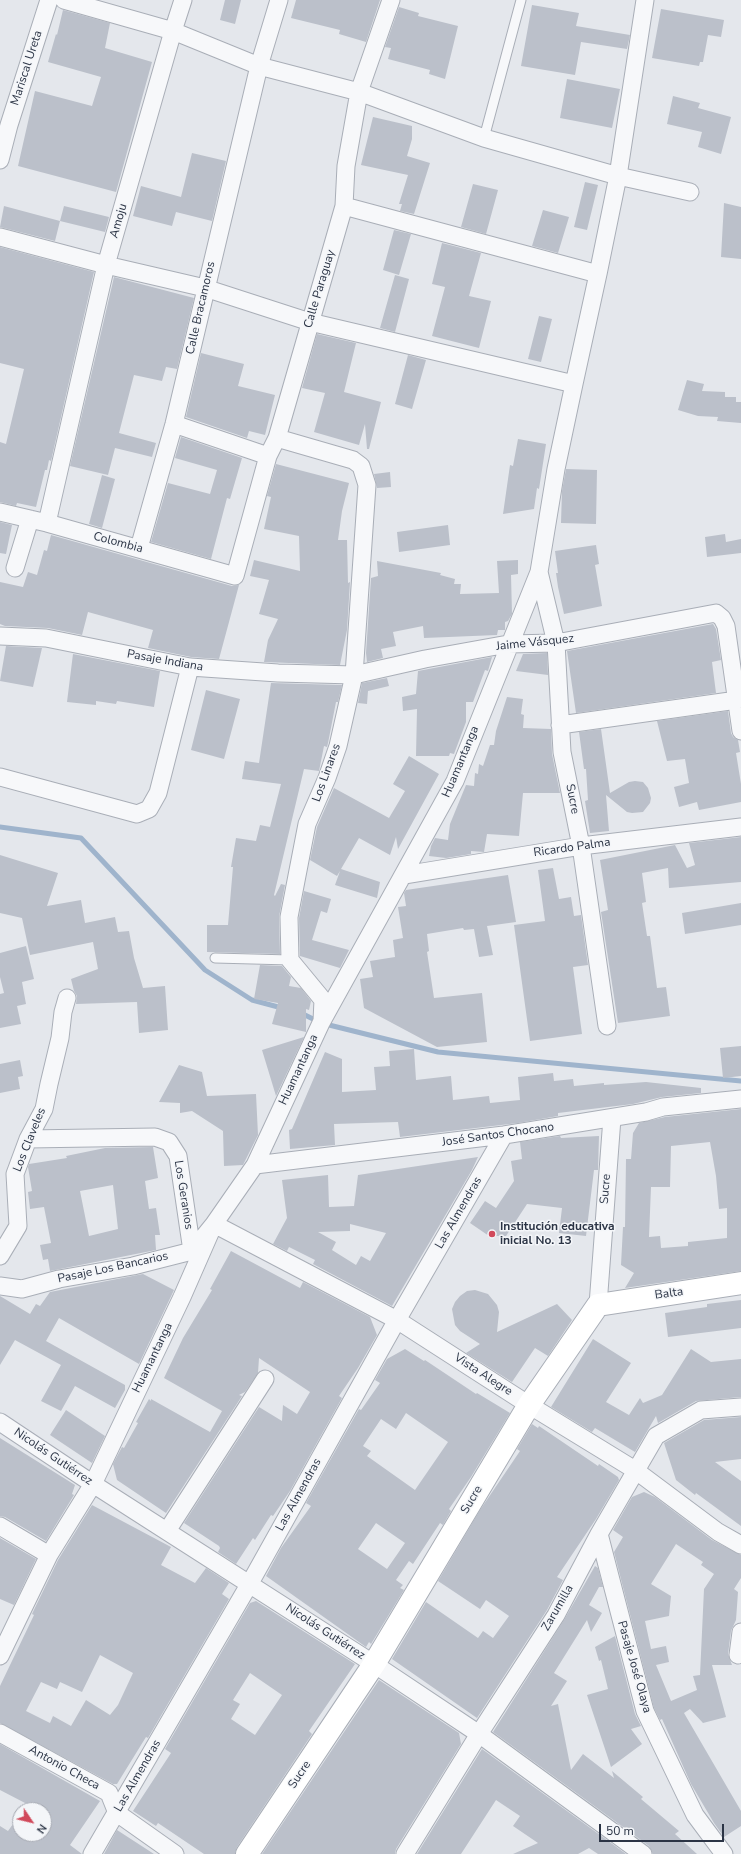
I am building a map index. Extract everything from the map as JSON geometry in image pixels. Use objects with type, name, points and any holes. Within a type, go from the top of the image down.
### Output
[{"type":"street","name":"Mariscal Ureta","points":[[0,160],[4,124],[49,0]]},
{"type":"street","points":[[64,0],[173,31],[259,66],[360,92],[484,138],[618,176],[690,192]]},
{"type":"street","name":"Amoju","points":[[47,523],[106,266],[183,0]]},
{"type":"street","name":"Calle Bracamoros","points":[[139,548],[174,424],[205,288],[259,66],[279,0]]},
{"type":"street","name":"Calle Paraguay","points":[[235,576],[268,456],[277,438],[344,206],[346,166],[360,92],[390,0]]},
{"type":"street","name":"Huamantanga","points":[[0,1656],[50,1555],[92,1484],[182,1297],[214,1224],[254,1165],[322,1023],[455,781],[508,644],[538,572],[556,469],[618,176],[645,0]]},
{"type":"street","points":[[344,206],[598,274]]},
{"type":"street","points":[[0,238],[106,266],[205,288],[310,322],[574,384]]},
{"type":"street","points":[[174,424],[268,456]]},
{"type":"street","name":"Los Linares","points":[[277,438],[353,460],[361,466],[367,485],[354,675],[334,759],[307,824],[289,917],[290,960]]},
{"type":"street","name":"Colombia","points":[[0,512],[139,548],[235,576]]},
{"type":"street","points":[[15,568],[30,519]]},
{"type":"street","name":"Sucre","points":[[538,572],[556,642],[562,752],[581,846],[607,1026]]},
{"type":"street","name":"Jaime Vásquez","points":[[354,675],[425,659],[508,644],[556,642],[716,613],[722,618],[727,633],[737,700]]},
{"type":"street","name":"Pasaje Indiana","points":[[0,636],[46,638],[190,667],[278,673],[354,675]]},
{"type":"street","points":[[0,777],[137,814],[148,809],[158,793],[190,667]]},
{"type":"street","points":[[560,725],[737,700],[741,731]]},
{"type":"street","name":"Ricardo Palma","points":[[404,875],[581,846],[741,827]]},
{"type":"street","points":[[290,960],[323,1000],[322,1023]]},
{"type":"street","name":"Los Claveles","points":[[0,1256],[18,1226],[15,1174],[28,1139],[44,1109],[60,1038],[63,1012],[67,998]]},
{"type":"street","name":"José Santos Chocano","points":[[254,1165],[504,1135],[612,1118],[646,1112],[663,1107],[741,1099]]},
{"type":"street","name":"Sucre","points":[[247,1854],[374,1664],[529,1405],[598,1304],[612,1118]]},
{"type":"street","name":"Las Almendras","points":[[92,1854],[250,1583],[397,1320],[504,1135]]},
{"type":"street","name":"Los Geranios","points":[[28,1139],[155,1137],[169,1142],[178,1156],[192,1251]]},
{"type":"street","points":[[192,1251],[214,1224]]},
{"type":"street","name":"Vista Alegre","points":[[214,1224],[397,1320],[529,1405],[635,1470],[718,1532],[741,1545]]},
{"type":"street","name":"Pasaje Los Bancarios","points":[[0,1286],[22,1289],[59,1280],[133,1266],[192,1251]]},
{"type":"street","name":"Balta","points":[[598,1304],[741,1283]]},
{"type":"street","points":[[166,1532],[265,1379]]},
{"type":"street","name":"Zarumilla","points":[[405,1854],[479,1734],[556,1615],[599,1534],[656,1436],[701,1410],[741,1407]]},
{"type":"street","name":"Nicolás Gutiérrez","points":[[0,1422],[92,1484],[166,1532],[250,1583],[479,1734],[643,1854]]},
{"type":"street","points":[[0,1526],[50,1555]]},
{"type":"street","name":"Pasaje José Olaya","points":[[599,1534],[645,1711],[695,1815],[724,1854]]},
{"type":"street","points":[[738,1655],[741,1632]]},
{"type":"street","name":"Antonio Checa","points":[[0,1733],[109,1793],[117,1813]]},
{"type":"street","points":[[117,1813],[175,1854]]},
{"type":"lane","points":[[484,138],[521,0]]},
{"type":"lane","points":[[215,958],[290,960]]},
{"type":"building","points":[[225,0],[241,0],[235,24],[220,20]]},
{"type":"building","points":[[296,0],[380,0],[366,42],[339,34],[340,30],[291,18]]},
{"type":"building","points":[[532,5],[579,13],[576,26],[630,35],[627,49],[581,42],[575,75],[521,66]]},
{"type":"building","points":[[399,7],[419,13],[418,16],[458,26],[445,79],[429,74],[430,70],[388,59],[391,48],[385,47]]},
{"type":"building","points":[[661,9],[724,20],[721,37],[708,35],[703,62],[700,62],[699,66],[652,58]]},
{"type":"building","points":[[63,10],[110,23],[105,48],[152,62],[116,192],[18,166],[35,91],[92,106],[101,77],[48,62]]},
{"type":"building","points":[[567,79],[620,89],[612,128],[560,118]]},
{"type":"building","points":[[673,96],[700,103],[698,108],[731,117],[721,154],[698,147],[702,132],[667,124]]},
{"type":"building","points":[[373,117],[412,126],[412,139],[407,156],[430,163],[414,214],[400,211],[402,204],[399,204],[408,175],[361,165]]},
{"type":"building","points":[[192,153],[226,161],[212,221],[176,212],[172,226],[133,216],[141,186],[181,197]]},
{"type":"building","points":[[585,182],[598,185],[587,230],[574,227]]},
{"type":"building","points":[[473,184],[498,190],[486,234],[461,227]]},
{"type":"building","points":[[724,203],[741,207],[741,259],[721,257]]},
{"type":"building","points":[[4,206],[60,221],[55,241],[0,227]]},
{"type":"building","points":[[64,206],[109,217],[105,232],[60,221]]},
{"type":"building","points":[[543,210],[569,217],[558,253],[532,246]]},
{"type":"building","points":[[394,230],[411,234],[399,275],[383,270]]},
{"type":"building","points":[[442,243],[481,253],[469,296],[491,301],[479,348],[432,336],[445,287],[432,284]]},
{"type":"building","points":[[0,247],[94,272],[51,461],[49,460],[47,470],[45,470],[36,507],[17,503],[16,506],[0,502],[0,442],[6,444],[24,369],[0,363]]},
{"type":"building","points":[[395,275],[409,279],[395,332],[380,328]]},
{"type":"building","points":[[114,277],[194,298],[177,369],[166,367],[162,381],[134,375],[119,433],[156,443],[152,457],[115,448],[108,475],[70,466]]},
{"type":"building","points":[[539,316],[552,319],[541,362],[528,359]]},
{"type":"building","points":[[317,334],[356,343],[344,392],[381,402],[369,449],[367,449],[365,424],[359,445],[314,432],[325,393],[302,388]]},
{"type":"building","points":[[201,353],[244,364],[238,386],[275,395],[265,435],[249,431],[247,438],[186,417]]},
{"type":"building","points":[[408,355],[426,360],[412,409],[395,404]]},
{"type":"building","points":[[687,380],[704,384],[702,391],[725,392],[725,397],[736,397],[736,402],[741,402],[741,423],[717,421],[718,417],[698,416],[678,410]]},
{"type":"building","points":[[181,437],[242,458],[230,499],[227,498],[211,559],[151,542],[168,483],[210,494],[217,470],[175,458]]},
{"type":"building","points":[[518,439],[546,444],[539,489],[537,488],[534,509],[503,514],[510,465],[513,466]]},
{"type":"building","points":[[276,464],[349,483],[342,511],[338,540],[347,540],[348,583],[350,582],[347,630],[340,665],[264,662],[268,640],[278,619],[259,614],[269,580],[250,576],[254,560],[300,571],[299,536],[264,529],[271,497],[267,496]]},
{"type":"building","points":[[566,469],[597,470],[596,524],[561,523],[562,491]]},
{"type":"building","points":[[390,472],[391,487],[377,488],[374,474]]},
{"type":"building","points":[[102,475],[115,479],[102,528],[89,524]]},
{"type":"building","points":[[0,522],[12,525],[6,554],[0,553]]},
{"type":"building","points":[[448,525],[450,545],[399,552],[397,532]]},
{"type":"building","points":[[725,534],[726,542],[741,539],[741,553],[707,557],[705,537]]},
{"type":"building","points":[[51,535],[232,586],[239,585],[219,659],[191,657],[148,648],[153,630],[88,612],[82,635],[48,628],[5,626],[0,624],[0,582],[23,587],[28,572],[37,575],[44,550],[47,551]]},
{"type":"building","points":[[596,545],[599,564],[595,565],[602,606],[564,614],[556,573],[558,573],[555,551]]},
{"type":"building","points":[[518,560],[518,574],[511,575],[512,614],[508,621],[505,622],[505,630],[498,630],[497,635],[424,638],[423,626],[393,632],[396,646],[381,649],[383,658],[367,662],[366,653],[371,578],[378,576],[377,561],[441,573],[440,575],[455,579],[454,584],[461,584],[460,594],[499,593],[497,561]]},
{"type":"building","points":[[713,624],[716,629],[721,660],[712,662],[716,693],[576,713],[567,651]]},
{"type":"building","points":[[6,646],[42,648],[33,687],[0,681]]},
{"type":"building","points":[[547,653],[548,675],[516,671],[523,654]]},
{"type":"building","points":[[73,654],[160,671],[154,707],[117,701],[116,704],[96,701],[96,705],[67,702]]},
{"type":"building","points":[[492,657],[488,671],[485,670],[473,702],[466,702],[466,722],[454,754],[450,753],[449,756],[416,756],[417,709],[403,711],[402,697],[416,694],[418,671]]},
{"type":"building","points":[[387,678],[389,686],[368,691],[367,704],[358,703],[362,683]]},
{"type":"building","points":[[271,683],[342,685],[338,702],[336,702],[327,747],[324,746],[319,771],[304,769],[274,895],[275,896],[281,884],[285,885],[279,917],[280,954],[207,952],[207,925],[228,925],[233,867],[231,867],[236,838],[256,841],[260,825],[270,827],[281,784],[242,779],[245,761],[259,763]]},
{"type":"building","points":[[206,690],[240,699],[224,759],[191,750]]},
{"type":"building","points":[[507,697],[523,699],[521,714],[524,715],[523,728],[551,729],[552,754],[560,793],[523,793],[519,836],[487,834],[484,852],[471,851],[471,854],[446,858],[429,856],[431,846],[435,838],[448,840],[450,824],[466,785],[474,786],[475,773],[478,774],[479,764],[483,766],[490,745],[494,745],[496,731]]},
{"type":"building","points":[[728,711],[731,733],[733,737],[738,740],[740,752],[736,753],[741,784],[741,802],[699,810],[697,802],[679,807],[674,787],[689,783],[685,759],[667,761],[657,721]]},
{"type":"building","points":[[601,729],[610,793],[629,782],[635,781],[643,782],[648,788],[651,798],[650,803],[643,812],[632,813],[627,812],[606,795],[609,831],[590,833],[585,801],[588,800],[586,769],[584,769],[579,732]]},
{"type":"building","points":[[409,756],[439,774],[398,849],[396,837],[390,855],[359,838],[341,869],[380,882],[377,898],[335,885],[340,871],[337,876],[310,860],[317,827],[334,788],[389,818],[405,791],[393,784]]},
{"type":"building","points":[[741,837],[741,882],[669,888],[668,868],[642,873],[646,902],[642,903],[647,936],[650,936],[657,988],[666,987],[670,1016],[618,1023],[601,912],[608,910],[600,860],[675,845],[687,868],[695,865],[689,843]]},
{"type":"building","points":[[0,855],[58,873],[47,906],[81,900],[85,923],[115,917],[118,932],[129,931],[134,958],[143,988],[165,986],[168,1030],[139,1033],[137,1002],[76,1004],[77,996],[71,979],[98,969],[93,942],[30,955],[22,918],[0,913]]},
{"type":"building","points":[[553,868],[559,899],[571,897],[574,916],[581,915],[588,965],[573,967],[582,1034],[530,1041],[514,925],[545,921],[538,870]]},
{"type":"building","points":[[508,875],[516,922],[487,926],[493,955],[479,957],[474,929],[464,930],[463,928],[427,934],[429,951],[427,952],[434,998],[482,993],[487,1042],[437,1047],[364,1008],[360,979],[373,977],[370,961],[395,957],[393,940],[403,938],[398,907],[406,906],[404,893],[406,890]]},
{"type":"building","points":[[304,891],[331,899],[327,913],[321,911],[312,940],[349,950],[340,968],[300,956],[299,918]]},
{"type":"building","points":[[741,903],[741,925],[685,934],[682,913]]},
{"type":"building","points":[[26,946],[34,979],[22,982],[26,1004],[17,1006],[21,1024],[0,1028],[0,994],[4,993],[0,977],[0,953]]},
{"type":"building","points":[[260,965],[282,966],[291,977],[289,986],[301,988],[311,1001],[309,1010],[306,1009],[306,1032],[272,1024],[278,1003],[254,999]]},
{"type":"building","points":[[304,1037],[276,1096],[262,1050]]},
{"type":"building","points":[[741,1046],[741,1076],[723,1078],[720,1048]]},
{"type":"building","points":[[414,1049],[416,1080],[451,1076],[453,1100],[489,1096],[490,1103],[520,1100],[518,1077],[553,1073],[554,1081],[573,1079],[574,1086],[604,1083],[604,1085],[646,1082],[701,1088],[701,1093],[662,1097],[633,1104],[558,1113],[558,1116],[518,1123],[400,1137],[398,1122],[334,1124],[335,1145],[290,1149],[289,1130],[292,1129],[325,1052],[342,1059],[342,1092],[376,1090],[374,1067],[390,1066],[389,1051]]},
{"type":"building","points":[[20,1060],[23,1076],[18,1077],[20,1089],[0,1093],[0,1064]]},
{"type":"building","points":[[179,1065],[202,1072],[207,1096],[256,1094],[258,1135],[243,1165],[224,1166],[223,1131],[192,1111],[180,1113],[180,1103],[159,1102]]},
{"type":"building","points":[[741,1109],[741,1271],[625,1288],[634,1273],[621,1265],[623,1227],[625,1227],[626,1159],[631,1159],[633,1133],[639,1123],[665,1117]],"holes":[[[710,1142],[716,1176],[719,1209],[727,1208],[727,1238],[688,1242],[688,1246],[661,1248],[660,1236],[649,1237],[651,1187],[670,1187],[671,1146]]]},
{"type":"building","points":[[560,1136],[561,1138],[599,1136],[598,1170],[594,1170],[586,1236],[559,1233],[562,1208],[527,1204],[506,1236],[489,1236],[470,1223],[485,1201],[496,1208],[514,1181],[511,1161],[522,1159],[520,1142]]},
{"type":"building","points":[[153,1147],[158,1178],[145,1181],[149,1209],[156,1208],[160,1235],[155,1235],[156,1250],[50,1271],[48,1259],[43,1260],[40,1245],[51,1243],[44,1207],[30,1209],[28,1192],[32,1191],[28,1167],[29,1164],[67,1158],[66,1156],[105,1148]],"holes":[[[113,1185],[118,1229],[89,1236],[80,1191]]]},
{"type":"building","points":[[478,1157],[472,1170],[392,1306],[313,1264],[315,1260],[289,1247],[287,1251],[273,1244],[287,1218],[282,1180],[328,1175],[329,1207],[354,1206],[358,1175]],"holes":[[[350,1224],[386,1233],[370,1261],[361,1256],[356,1265],[332,1250],[336,1242],[318,1232],[350,1231]]]},
{"type":"building","points":[[231,1251],[300,1288],[303,1282],[370,1317],[377,1335],[358,1368],[339,1396],[342,1398],[290,1491],[273,1516],[271,1515],[255,1540],[253,1538],[236,1564],[218,1552],[220,1548],[219,1546],[184,1523],[259,1407],[282,1421],[283,1405],[297,1414],[310,1392],[259,1358],[258,1373],[245,1392],[239,1395],[242,1396],[166,1513],[117,1480],[113,1464],[138,1423],[136,1422],[149,1399],[210,1432],[222,1411],[164,1378],[183,1338],[212,1290],[210,1289]]},
{"type":"building","points":[[143,1274],[174,1290],[139,1364],[59,1318],[46,1341],[125,1385],[125,1390],[115,1408],[75,1386],[61,1411],[41,1401],[61,1365],[15,1340],[0,1365],[0,1296],[30,1314],[36,1304],[40,1306],[50,1292]]},
{"type":"building","points":[[475,1290],[488,1294],[497,1305],[499,1312],[497,1332],[557,1304],[572,1320],[548,1356],[535,1348],[512,1382],[466,1353],[480,1344],[460,1331],[455,1325],[452,1309],[460,1296],[467,1291]]},
{"type":"building","points":[[741,1300],[741,1328],[668,1337],[665,1313],[707,1307],[707,1304]]},
{"type":"building","points":[[593,1339],[631,1363],[606,1402],[629,1415],[640,1398],[643,1403],[662,1395],[691,1349],[711,1362],[741,1359],[741,1397],[696,1401],[658,1423],[656,1416],[635,1452],[595,1428],[592,1432],[551,1407]]},
{"type":"building","points":[[405,1349],[424,1361],[425,1360],[476,1394],[477,1393],[510,1413],[471,1477],[449,1509],[451,1511],[443,1525],[440,1523],[413,1564],[409,1561],[396,1580],[403,1585],[400,1588],[404,1590],[371,1644],[369,1642],[366,1647],[266,1576],[281,1548],[311,1506],[306,1503],[359,1409],[361,1410],[380,1383],[375,1380],[387,1359]],"holes":[[[406,1413],[448,1442],[415,1490],[367,1456],[371,1451],[363,1446],[381,1419],[396,1429]],[[376,1523],[405,1543],[387,1569],[358,1549]]]},
{"type":"building","points":[[66,1410],[105,1436],[92,1463],[50,1435]]},
{"type":"building","points":[[741,1417],[741,1459],[715,1462],[741,1481],[741,1526],[696,1493],[695,1495],[676,1480],[664,1443],[704,1420]]},
{"type":"building","points":[[532,1424],[538,1428],[539,1426],[598,1466],[599,1464],[618,1477],[619,1480],[596,1519],[557,1577],[563,1580],[547,1610],[477,1718],[392,1659],[426,1602],[478,1638],[483,1631],[493,1638],[509,1616],[486,1600],[480,1609],[438,1581],[480,1510],[520,1451],[517,1449]]},
{"type":"building","points":[[0,1438],[75,1485],[72,1494],[74,1495],[46,1541],[5,1517],[0,1516]]},
{"type":"building","points":[[644,1492],[655,1497],[712,1540],[741,1555],[741,1578],[734,1589],[738,1592],[736,1620],[731,1631],[728,1654],[732,1665],[712,1665],[726,1717],[703,1723],[690,1709],[684,1713],[741,1811],[741,1826],[724,1837],[691,1784],[662,1719],[660,1720],[654,1708],[614,1552],[623,1537],[613,1530],[632,1497]],"holes":[[[676,1544],[703,1562],[701,1565],[714,1574],[704,1589],[700,1675],[693,1676],[697,1690],[671,1701],[656,1665],[669,1662],[666,1646],[651,1649],[645,1621],[669,1616],[671,1596],[651,1584]]]},
{"type":"building","points":[[92,1505],[171,1547],[161,1565],[195,1583],[206,1568],[229,1583],[222,1594],[229,1599],[148,1738],[146,1737],[117,1784],[113,1784],[0,1723],[0,1686],[58,1560]],"holes":[[[100,1655],[133,1673],[118,1705],[110,1715],[86,1700],[71,1726],[53,1716],[50,1723],[26,1711],[41,1682],[57,1689],[60,1682],[82,1692]]]},
{"type":"building","points":[[0,1538],[36,1559],[14,1605],[0,1599]]},
{"type":"building","points":[[595,1566],[598,1568],[603,1587],[599,1587],[589,1605],[602,1613],[591,1632],[587,1620],[554,1673],[567,1681],[551,1706],[558,1704],[571,1770],[583,1754],[614,1778],[612,1771],[643,1797],[641,1799],[679,1831],[675,1834],[697,1854],[653,1854],[649,1846],[493,1732],[564,1620]]},
{"type":"building","points":[[256,1601],[355,1664],[309,1731],[312,1734],[237,1847],[235,1854],[204,1854],[158,1823],[156,1826],[133,1811],[171,1753],[165,1749],[250,1603]],"holes":[[[250,1673],[282,1695],[255,1735],[231,1719],[240,1704],[233,1700]]]},
{"type":"building","points":[[615,1636],[635,1714],[641,1726],[631,1729],[642,1744],[611,1767],[587,1695],[608,1689],[601,1660],[599,1661],[595,1647]]},
{"type":"building","points":[[379,1680],[459,1733],[461,1744],[396,1849],[395,1854],[262,1854]]},
{"type":"building","points":[[0,1744],[100,1801],[70,1845],[82,1854],[0,1854],[0,1826],[8,1831],[12,1825],[12,1842],[52,1842],[52,1802],[23,1802],[0,1790]]},
{"type":"building","points":[[482,1749],[626,1854],[598,1854],[589,1848],[578,1854],[513,1854],[538,1843],[513,1826],[520,1816],[496,1800],[461,1854],[417,1854]]},
{"type":"building","points":[[117,1830],[154,1854],[104,1854]]},
{"type":"waterway","points":[[0,827],[81,838],[205,970],[252,1000],[282,1008]]},
{"type":"waterway","points":[[301,1013],[321,1023],[438,1052],[741,1081]]},
{"type":"place","name":"Institución educativa inicial No. 13","points":[[492,1234]]}]
